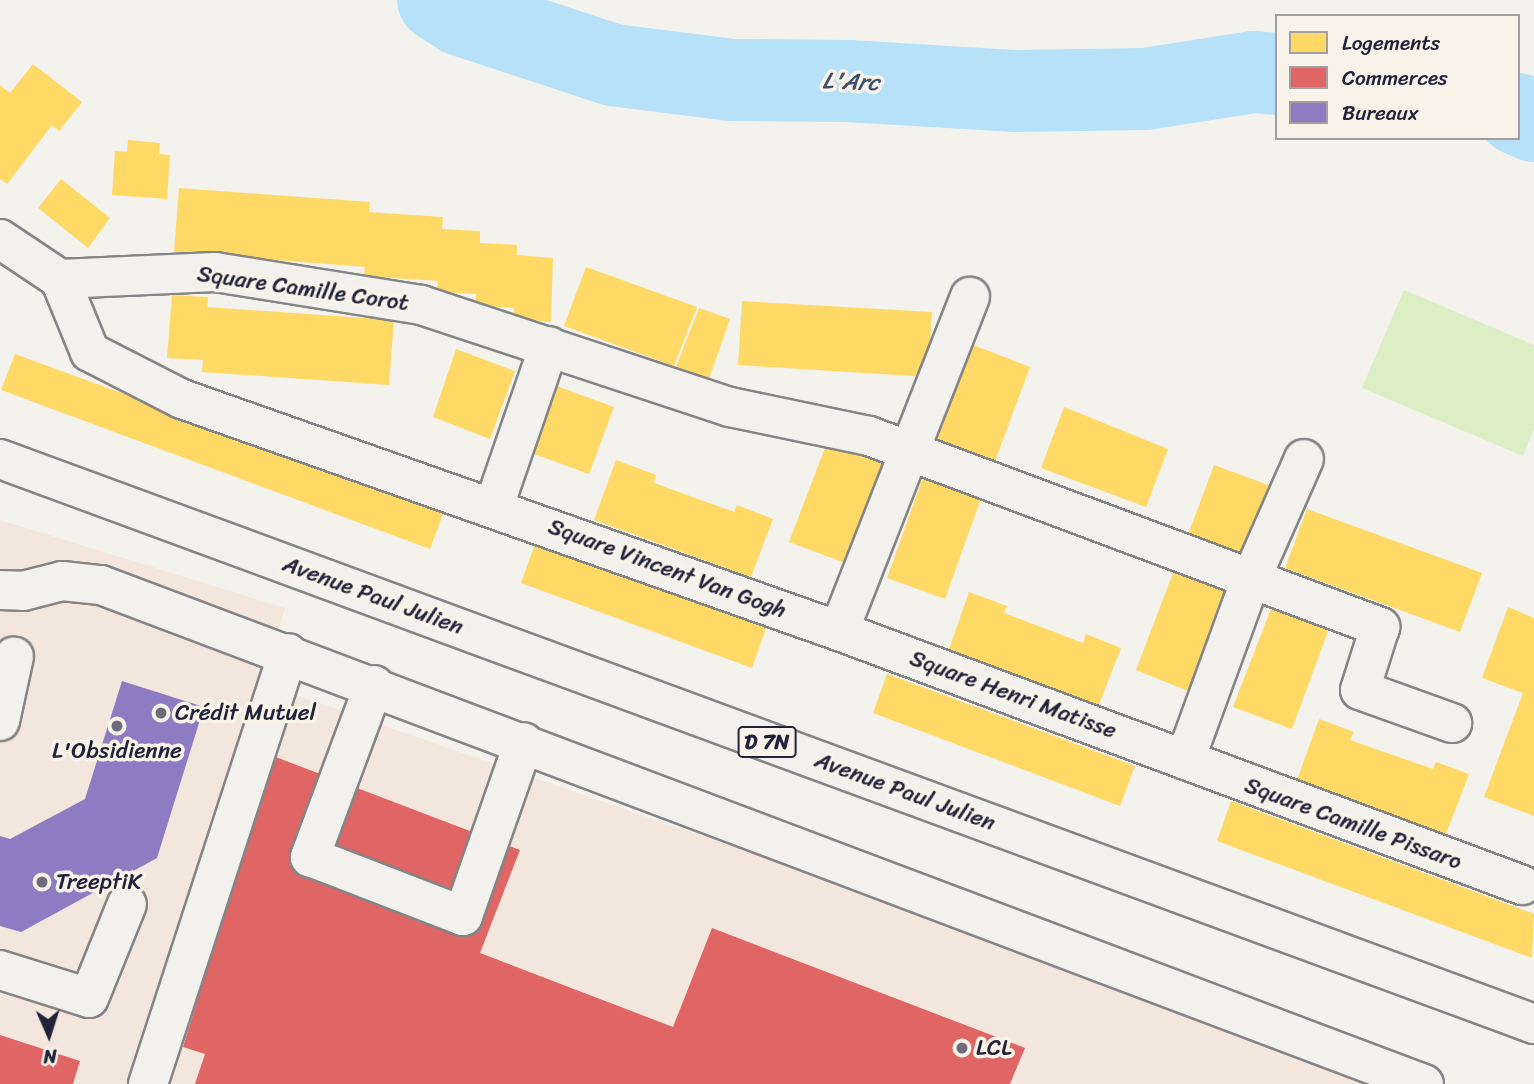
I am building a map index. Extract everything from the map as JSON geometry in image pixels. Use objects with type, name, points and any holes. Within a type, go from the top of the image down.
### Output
[{"type":"street","points":[[0,239],[60,279],[90,352],[181,399],[494,506],[549,346],[730,407],[869,436],[1380,627],[1360,690],[1452,723]]},
{"type":"street","name":"Square Camille Corot","points":[[60,279],[215,272],[421,305],[549,346]]},
{"type":"street","points":[[839,631],[970,298]]},
{"type":"street","name":"Avenue Paul Julien","points":[[0,459],[1534,1024]]},
{"type":"street","points":[[1185,760],[1251,579],[1304,459]]},
{"type":"street","name":"Square Vincent Van Gogh","points":[[494,506],[839,631]]},
{"type":"street","points":[[0,590],[23,591],[62,581],[101,585],[373,685],[1424,1084]]},
{"type":"street","name":"Square Henri Matisse","points":[[839,631],[1185,760]]},
{"type":"street","points":[[148,1084],[288,653]]},
{"type":"street","points":[[0,721],[14,656]]},
{"type":"street","points":[[373,685],[310,856],[463,916],[524,742]]},
{"type":"street","name":"Square Camille Pissaro","points":[[1185,760],[1522,885]]},
{"type":"street","points":[[0,970],[89,998],[127,904]]},
{"type":"shaded area","points":[[0,520],[285,608],[135,1084],[0,1084]]},
{"type":"shaded area","points":[[287,692],[1416,1084],[158,1084]]},
{"type":"green space","points":[[1404,290],[1534,345],[1534,429],[1523,456],[1362,388]]},
{"type":"building: Logements","points":[[33,64],[82,102],[59,131],[52,125],[7,184],[0,179],[0,85],[10,93]]},
{"type":"building: Logements","points":[[128,140],[160,143],[159,154],[170,155],[167,199],[112,195],[115,151],[127,152]]},
{"type":"building: Logements","points":[[61,179],[110,218],[88,248],[38,208]]},
{"type":"building: Logements","points":[[179,188],[370,202],[369,212],[443,217],[442,229],[480,231],[480,243],[517,245],[517,255],[553,258],[551,322],[514,318],[514,308],[476,305],[476,294],[437,292],[438,281],[364,276],[365,267],[174,252]]},
{"type":"building: Logements","points":[[586,267],[697,307],[674,366],[564,326]]},
{"type":"building: Logements","points":[[172,295],[208,297],[207,307],[394,320],[389,385],[202,372],[203,360],[167,358]]},
{"type":"building: Logements","points":[[742,301],[932,312],[928,377],[738,365]]},
{"type":"building: Logements","points":[[699,308],[730,319],[709,379],[676,367]]},
{"type":"building: Logements","points":[[973,345],[1030,367],[991,472],[933,450]]},
{"type":"building: Logements","points":[[456,349],[515,371],[490,439],[433,417]]},
{"type":"building: Logements","points":[[15,354],[444,511],[430,549],[1,390]]},
{"type":"building: Logements","points":[[554,385],[614,407],[589,474],[529,452]]},
{"type":"building: Logements","points":[[1064,407],[1168,449],[1146,507],[1041,468]]},
{"type":"building: Logements","points":[[830,435],[888,457],[848,564],[789,542]]},
{"type":"building: Logements","points":[[616,460],[656,475],[654,483],[734,512],[737,505],[773,519],[751,577],[594,520]]},
{"type":"building: Logements","points":[[1214,465],[1271,486],[1244,556],[1188,535]]},
{"type":"building: Logements","points":[[925,472],[983,493],[945,599],[887,578]]},
{"type":"building: Logements","points":[[1307,509],[1482,573],[1460,632],[1285,568]]},
{"type":"building: Logements","points":[[535,544],[766,628],[752,668],[521,583]]},
{"type":"building: Logements","points":[[1176,565],[1234,587],[1193,693],[1136,670]]},
{"type":"building: Logements","points":[[969,592],[1007,606],[1004,613],[1083,643],[1086,634],[1121,648],[1098,707],[948,652]]},
{"type":"building: Logements","points":[[1274,601],[1331,623],[1292,729],[1233,707]]},
{"type":"building: Logements","points":[[1508,607],[1534,618],[1534,816],[1484,797],[1523,693],[1482,678]]},
{"type":"building: Logements","points":[[887,674],[1135,766],[1120,806],[873,713]]},
{"type":"building: Logements","points":[[1319,719],[1354,732],[1350,740],[1433,769],[1436,762],[1469,774],[1446,834],[1297,780]]},
{"type":"building: Logements","points":[[1231,801],[1534,914],[1532,958],[1217,841]]},
{"type":"building: Commerces","points":[[273,756],[520,850],[480,953],[673,1027],[712,928],[1025,1048],[1010,1084],[195,1084],[205,1054],[183,1047]]},
{"type":"building: Commerces","points":[[0,1035],[80,1061],[73,1084],[0,1084]]},
{"type":"building: Bureaux","points":[[122,681],[204,707],[157,858],[21,932],[0,926],[0,836],[10,839],[85,799]]},
{"type":"waterway","name":"L'Arc","points":[[438,0],[461,15],[613,65],[732,80],[848,81],[1014,91],[1145,89],[1254,72],[1275,74]]},
{"type":"waterway","name":"L'Arc","points":[[1520,115],[1534,121]]},
{"type":"place","name":"Crédit Mutuel","points":[[161,713]]},
{"type":"place","name":"L'Obsidienne","points":[[117,726]]},
{"type":"place","name":"TreeptiK","points":[[42,882]]},
{"type":"place","name":"LCL","points":[[962,1048]]}]
